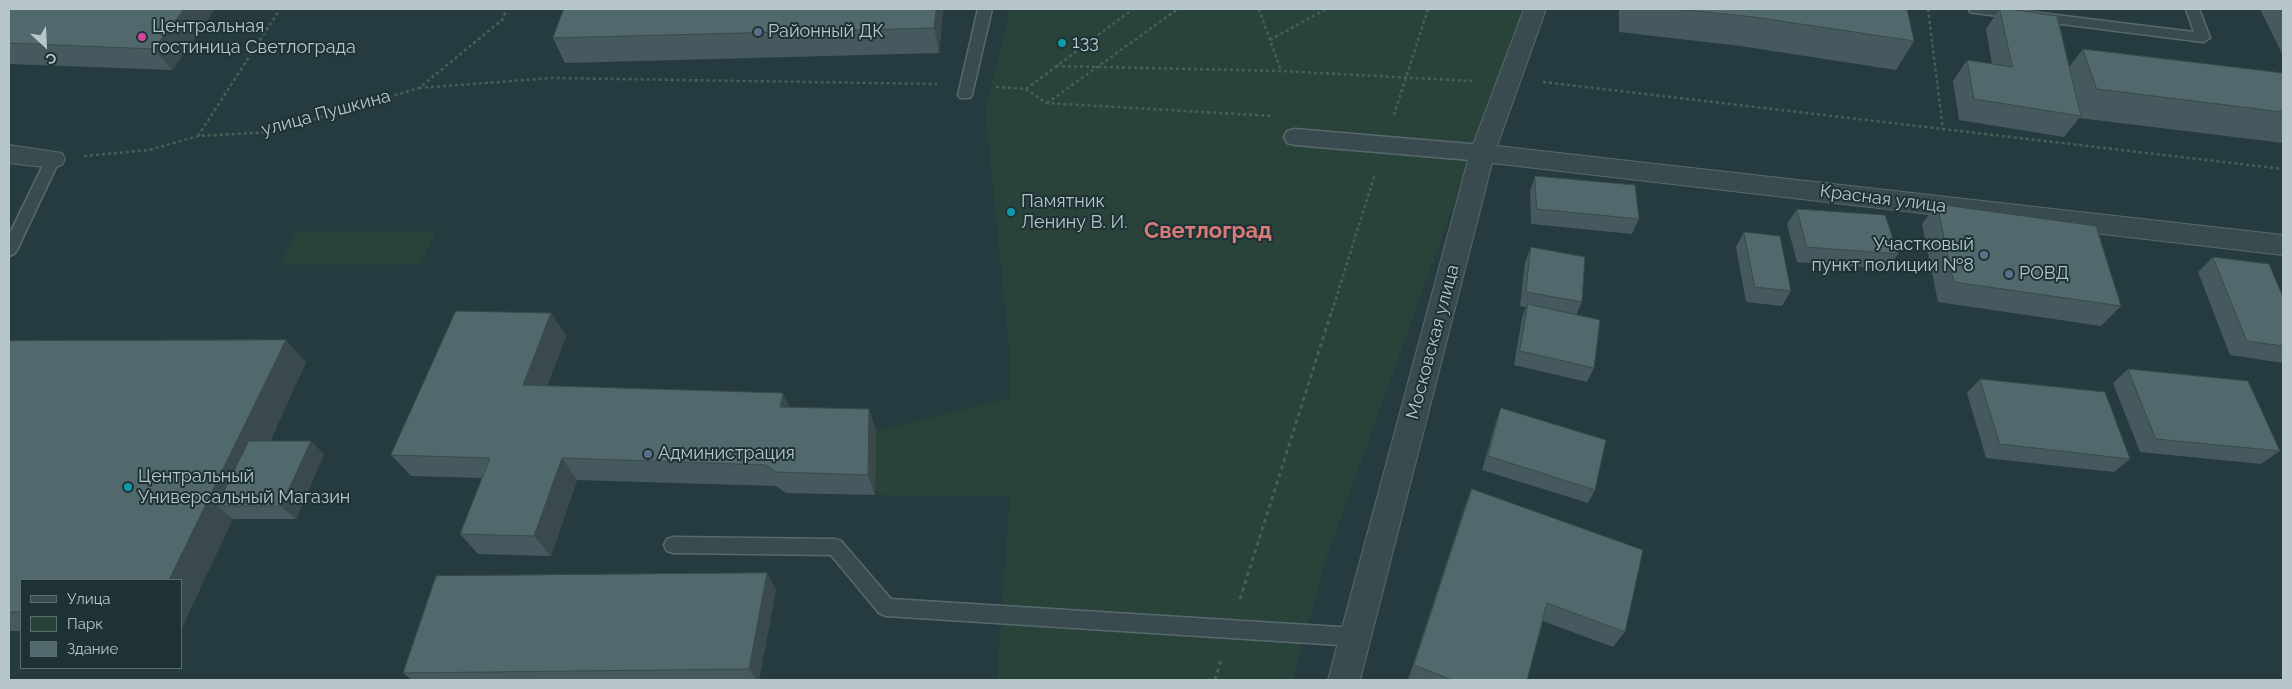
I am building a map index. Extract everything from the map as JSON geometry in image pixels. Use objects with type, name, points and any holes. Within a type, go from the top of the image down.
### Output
[{"type":"street","name":"Московская улица","points":[[1344,680],[1482,153],[1535,9]]},
{"type":"street","points":[[1295,137],[1384,143],[1482,153]]},
{"type":"street","name":"Красная улица","points":[[1482,153],[2283,244]]},
{"type":"street","points":[[9,154],[53,159]]},
{"type":"lane","points":[[967,90],[985,9]]},
{"type":"lane","points":[[1974,9],[2203,38],[2193,9]]},
{"type":"lane","points":[[9,250],[53,159]]},
{"type":"lane","points":[[673,545],[835,547],[886,607],[1356,637]]},
{"type":"path","points":[[198,136],[280,9]]},
{"type":"path","name":"улица Пушкина","points":[[53,159],[148,150],[198,136],[270,132],[419,88],[502,20],[507,9]]},
{"type":"path","points":[[1026,89],[1133,9]]},
{"type":"path","points":[[1046,103],[1178,9]]},
{"type":"path","points":[[1259,9],[1281,72]]},
{"type":"path","points":[[1270,40],[1326,9]]},
{"type":"path","points":[[1215,680],[1428,9]]},
{"type":"path","points":[[1928,9],[1943,130]]},
{"type":"path","points":[[1056,66],[1281,72],[1478,81]]},
{"type":"path","points":[[419,88],[552,78],[967,90],[1026,89],[1046,103],[1283,117]]},
{"type":"path","points":[[1540,82],[2283,169]]},
{"type":"green space","points":[[1010,9],[1524,9],[1328,553],[1292,680],[997,680],[1010,496],[875,495],[876,431],[1010,398],[1010,353],[985,108]]},
{"type":"green space","points":[[297,231],[436,231],[421,264],[280,265]]},
{"type":"building","points":[[9,9],[184,9],[154,49],[9,43]]},
{"type":"building","points":[[564,9],[936,9],[934,28],[553,38]]},
{"type":"building","points":[[1677,9],[1907,9],[1914,41],[1754,17]]},
{"type":"building","points":[[2000,9],[2057,16],[2081,116],[1974,99],[1967,60],[2012,67]]},
{"type":"building","points":[[2083,49],[2283,73],[2283,112],[2097,89]]},
{"type":"building","points":[[1535,176],[1635,185],[1639,219],[1537,209]]},
{"type":"building","points":[[1937,204],[2096,226],[2121,306],[1954,282]]},
{"type":"building","points":[[1797,209],[1885,215],[1898,254],[1807,247]]},
{"type":"building","points":[[1744,232],[1780,236],[1791,291],[1755,287]]},
{"type":"building","points":[[1531,247],[1585,257],[1582,302],[1526,292]]},
{"type":"building","points":[[2213,257],[2269,264],[2283,297],[2283,346],[2247,341]]},
{"type":"building","points":[[1528,304],[1600,320],[1594,368],[1520,351]]},
{"type":"building","name":"Администрация","points":[[456,311],[551,313],[523,385],[783,393],[780,407],[869,409],[868,475],[776,472],[766,465],[562,458],[534,536],[460,534],[490,458],[391,455]]},
{"type":"building","name":"Центральный Универсальный Магазин","points":[[286,340],[169,579],[20,579],[20,612],[9,612],[9,341]]},
{"type":"building","points":[[2128,369],[2248,381],[2280,451],[2156,439]]},
{"type":"building","points":[[1980,379],[2105,392],[2130,459],[2000,444]]},
{"type":"building","points":[[1501,408],[1606,440],[1595,490],[1488,456]]},
{"type":"building","points":[[249,441],[311,441],[281,506],[217,506]]},
{"type":"building","points":[[1472,489],[1643,550],[1625,632],[1547,603],[1527,680],[1452,680],[1414,665]]},
{"type":"building","points":[[767,573],[749,669],[403,673],[436,576]]},
{"type":"place","name":"Районный ДК","points":[[758,32]]},
{"type":"place","name":"Центральная гостиница Светлограда","points":[[142,37]]},
{"type":"place","name":"133","points":[[1062,43]]},
{"type":"place","name":"Памятник Ленину В. И.","points":[[1011,212]]},
{"type":"place","name":"Участковый пункт полиции №8","points":[[1984,255]]},
{"type":"place","name":"РОВД","points":[[2009,274]]},
{"type":"place","name":"Администрация","points":[[648,454]]},
{"type":"place","name":"Центральный Универсальный Магазин","points":[[128,487]]},
{"type":"district","name":"Светлоград","points":[[1208,231]]}]
